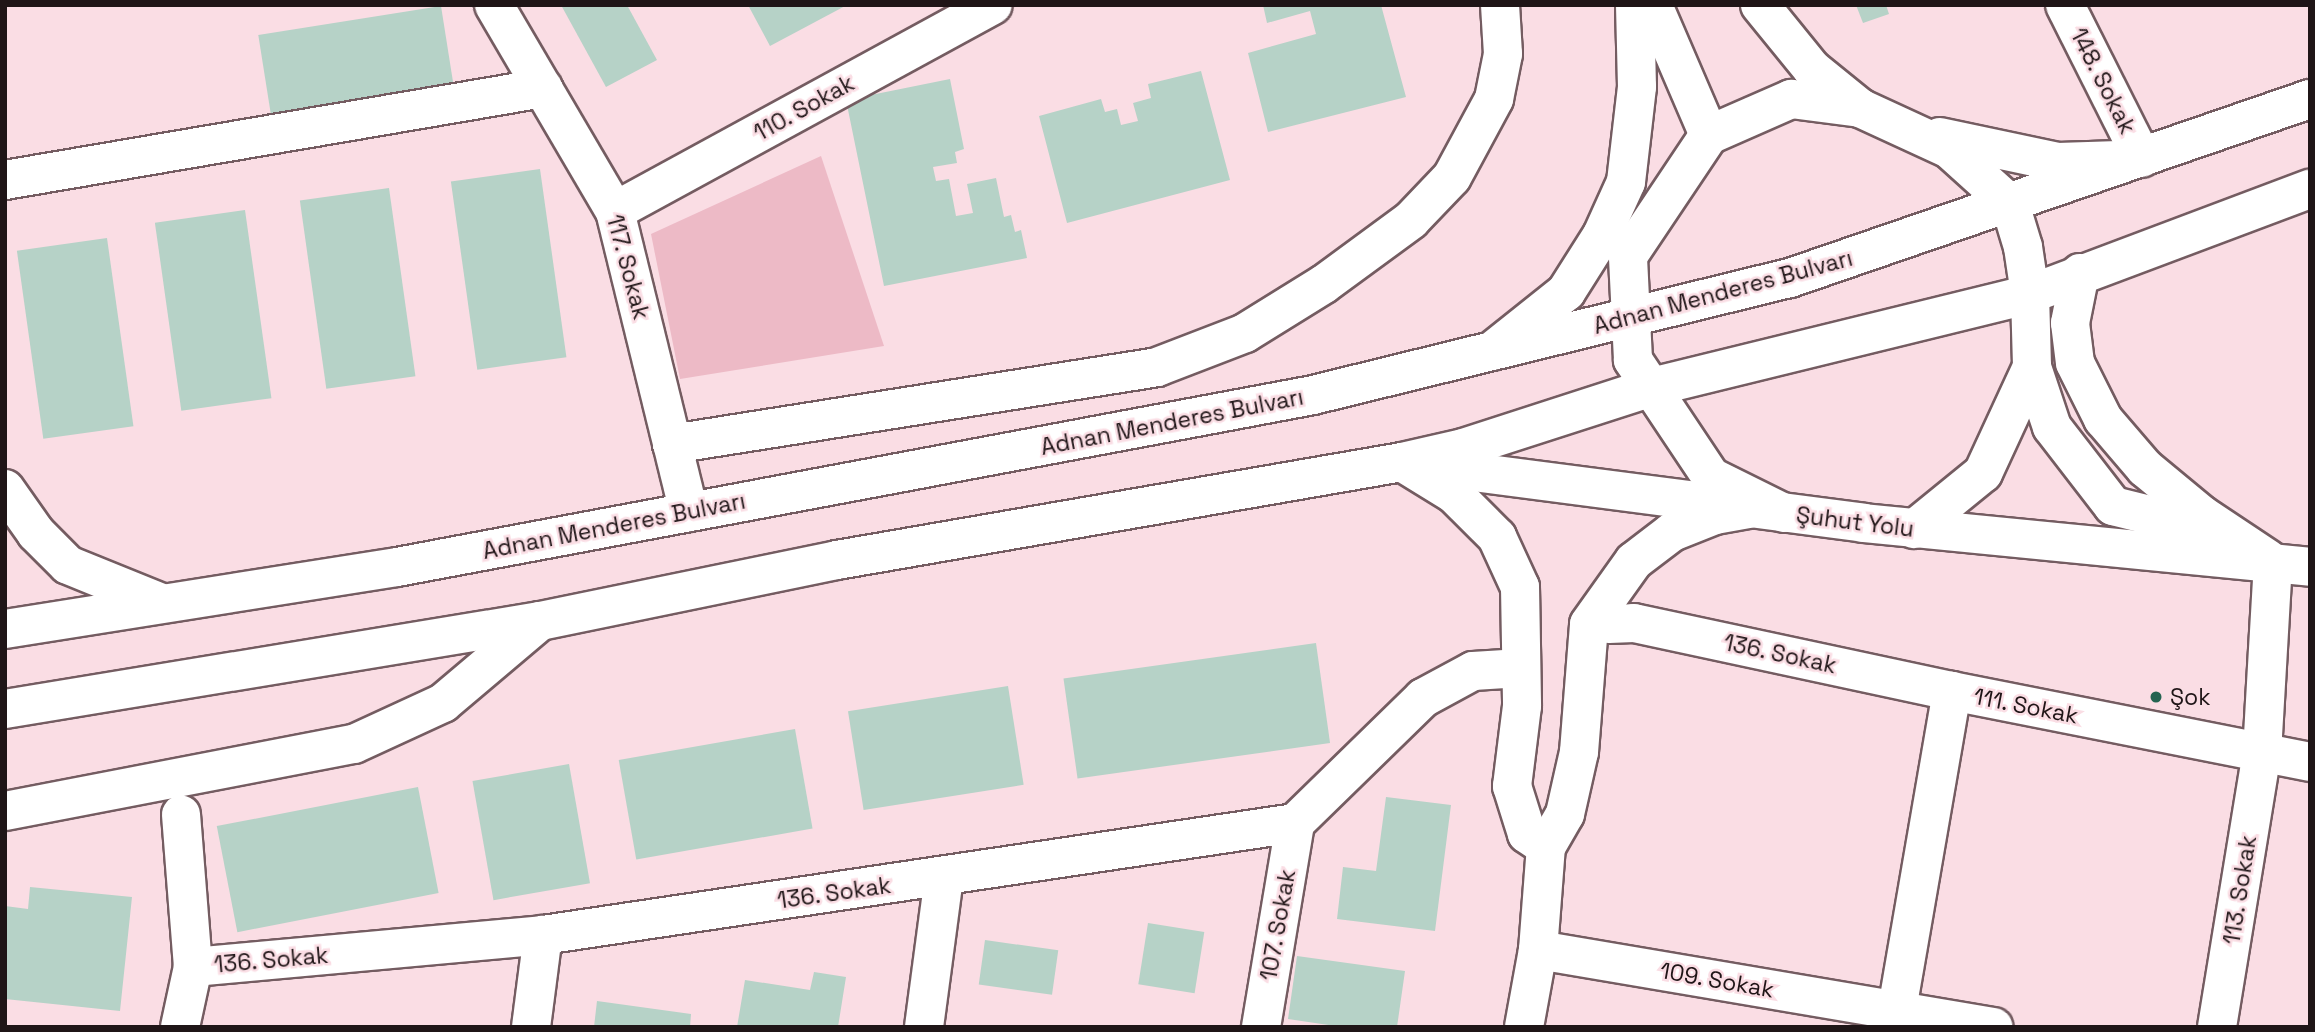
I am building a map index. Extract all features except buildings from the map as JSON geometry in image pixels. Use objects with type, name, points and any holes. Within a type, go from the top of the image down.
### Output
[{"type":"main road","name":"117. Sokak","points":[[494,5],[615,211],[689,512]]},
{"type":"main road","name":"110. Sokak","points":[[615,211],[993,5]]},
{"type":"main road","points":[[672,444],[1157,367],[1245,333],[1324,284],[1411,220],[1452,177],[1494,99],[1503,54],[1500,5]]},
{"type":"main road","points":[[1492,351],[1566,292],[1602,235],[1626,182],[1637,87],[1635,5]]},
{"type":"main road","points":[[1653,5],[1709,135]]},
{"type":"main road","points":[[1750,5],[1791,99]]},
{"type":"main road","points":[[1760,5],[1812,69],[1860,108]]},
{"type":"main road","name":"148. Sokak","points":[[2065,5],[2142,158]]},
{"type":"main road","points":[[5,180],[542,88]]},
{"type":"main road","points":[[1767,511],[1711,477],[1633,360],[1628,256],[1709,135],[1791,99],[1860,108],[1913,130],[1949,149],[2010,204],[2031,294],[2032,367],[2052,427],[2113,506],[2233,536]]},
{"type":"main road","name":"Adnan Menderes Bulvarı","points":[[5,629],[164,604],[689,512],[1313,395],[1790,278],[2310,99]]},
{"type":"main road","points":[[1913,130],[2058,162],[2142,158]]},
{"type":"main road","points":[[5,709],[540,621],[838,560],[1402,462],[1463,448],[1652,387],[2031,294],[2080,273],[2310,189]]},
{"type":"main road","points":[[2080,273],[2070,323],[2075,363],[2103,419],[2145,468],[2233,536],[2273,562]]},
{"type":"main road","points":[[1914,529],[1983,473],[2032,367]]},
{"type":"main road","points":[[1402,462],[1454,494],[1496,537],[1520,587],[1522,706],[1512,786],[1527,834],[1546,847]]},
{"type":"main road","name":"Şuhut Yolu","points":[[1402,462],[1914,529],[2310,567]]},
{"type":"main road","points":[[5,489],[36,533],[68,565],[164,604]]},
{"type":"main road","points":[[1524,1027],[1538,950],[1546,847],[1565,814],[1574,784],[1589,624],[1603,599],[1634,561],[1672,532],[1715,515],[1767,511]]},
{"type":"main road","name":"113. Sokak","points":[[2217,1027],[2262,752],[2273,562]]},
{"type":"main road","points":[[5,811],[354,744],[443,703],[540,621]]},
{"type":"main road","name":"136. Sokak","points":[[1609,624],[1634,623],[1952,691]]},
{"type":"main road","points":[[1296,823],[1423,698],[1473,671],[1521,668]]},
{"type":"main road","name":"111. Sokak","points":[[1895,1018],[1952,691],[2310,762]]},
{"type":"main road","points":[[180,1027],[193,967],[181,814]]},
{"type":"main road","name":"136. Sokak","points":[[193,967],[543,935],[1296,823]]},
{"type":"main road","name":"107. Sokak","points":[[1261,1027],[1296,823]]},
{"type":"main road","points":[[924,1027],[944,877]]},
{"type":"main road","points":[[531,1027],[543,935]]},
{"type":"main road","name":"109. Sokak","points":[[1538,950],[1895,1018],[1994,1027]]},
{"type":"shaded area","points":[[821,156],[884,346],[680,379],[651,234]]},
{"type":"place","name":"Şok","points":[[2156,697]]}]
